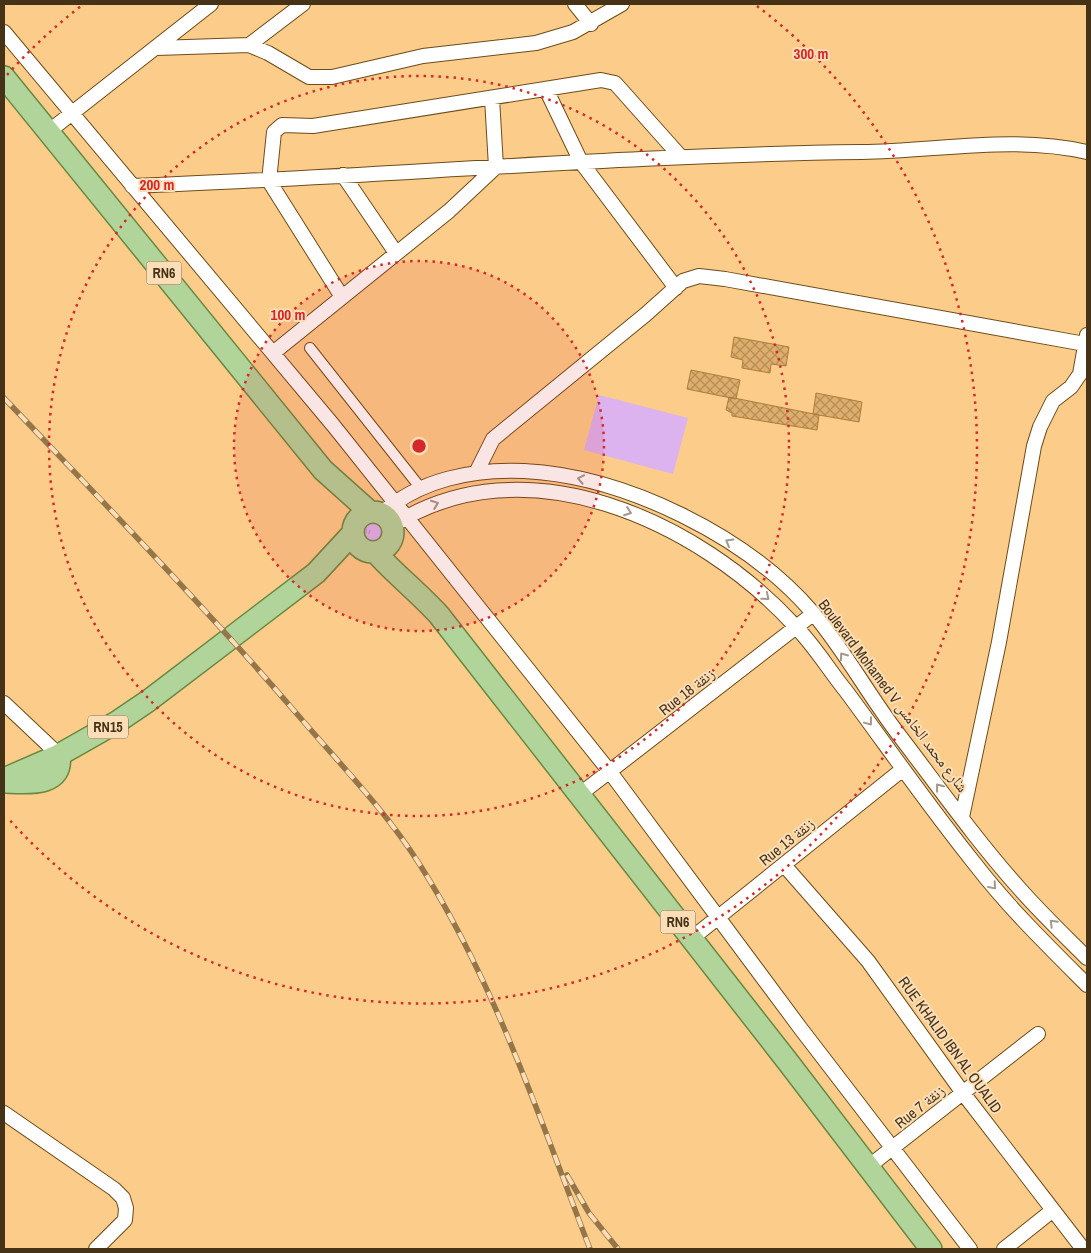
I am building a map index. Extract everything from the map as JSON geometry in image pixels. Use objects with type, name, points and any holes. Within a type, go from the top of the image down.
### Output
[{"type":"main road","name":"RN6","points":[[4,77],[323,470],[385,528],[394,573],[422,596],[931,1249]]},
{"type":"main road","name":"RN6","points":[[323,470],[352,531],[356,544],[385,528]]},
{"type":"main road","points":[[352,531],[359,517],[385,528]]},
{"type":"main road","name":"RN15","points":[[4,781],[59,755],[117,722],[148,701],[316,573],[385,528]]},
{"type":"main road","name":"RN15","points":[[316,573],[352,531]]},
{"type":"street","points":[[48,132],[211,4]]},
{"type":"street","points":[[575,4],[591,24]]},
{"type":"street","points":[[156,48],[249,45],[268,52],[301,74],[318,78],[332,77],[423,56],[536,43],[573,32],[591,24],[622,4]]},
{"type":"street","points":[[249,45],[299,5]]},
{"type":"street","points":[[4,32],[272,353],[385,528],[610,772],[718,918],[970,1249]]},
{"type":"street","points":[[342,297],[269,181],[274,132],[282,125],[313,126],[601,80],[615,82],[680,156]]},
{"type":"street","points":[[546,89],[582,162],[676,288]]},
{"type":"street","points":[[272,353],[449,211],[496,166],[492,98]]},
{"type":"street","points":[[132,186],[269,181],[680,156],[869,152],[978,144],[1061,146],[1087,152]]},
{"type":"street","points":[[343,175],[396,253]]},
{"type":"street","points":[[476,473],[493,439],[683,281],[692,278],[711,276],[1086,339],[1080,374],[1071,387],[1053,401],[1040,427],[1034,446],[999,642],[962,817]]},
{"type":"street","points":[[310,348],[419,486]]},
{"type":"street","name":"Boulevard Mohamed V شارع محمد الخامس","points":[[385,528],[444,479],[503,470],[545,473],[612,486],[640,496],[738,548],[773,574],[813,614],[893,727],[978,840],[1020,889],[1087,958]]},
{"type":"street","points":[[385,528],[458,496],[496,489],[556,491],[588,499],[635,515],[672,533],[713,557],[754,588],[797,627],[974,864],[1021,919],[1087,985]]},
{"type":"street","name":"Rue 18 زنقة","points":[[579,795],[813,614]]},
{"type":"street","points":[[4,704],[59,755]]},
{"type":"street","name":"Rue 13 زنقة","points":[[691,939],[903,769]]},
{"type":"street","name":"RUE KHALID IBN AL OUALID","points":[[784,865],[868,960],[963,1093],[1084,1249]]},
{"type":"street","name":"Rue 7 زنقة","points":[[868,1167],[1038,1034]]},
{"type":"street","points":[[4,1113],[101,1179],[123,1198],[126,1208],[125,1220],[96,1249]]},
{"type":"street","points":[[1004,1249],[1053,1210]]},
{"type":"green space","points":[[599,395],[688,418],[673,474],[584,450]]},
{"type":"green space","points":[[372,518],[383,522],[387,533],[383,544],[372,548],[361,544],[357,533],[361,522]]},
{"type":"building","points":[[734,337],[789,347],[786,366],[771,364],[770,373],[742,368],[743,360],[731,357]]},
{"type":"building","points":[[691,370],[740,380],[736,399],[687,389]]},
{"type":"building","points":[[816,393],[862,402],[859,422],[813,414]]},
{"type":"building","points":[[729,397],[819,415],[817,430],[732,416],[732,413],[726,410]]},
{"type":"railway","points":[[4,398],[152,554],[261,673],[361,787],[392,825],[420,865],[447,910],[494,1004],[534,1101],[590,1249]]},
{"type":"railway","points":[[567,1175],[589,1213],[618,1249]]}]
